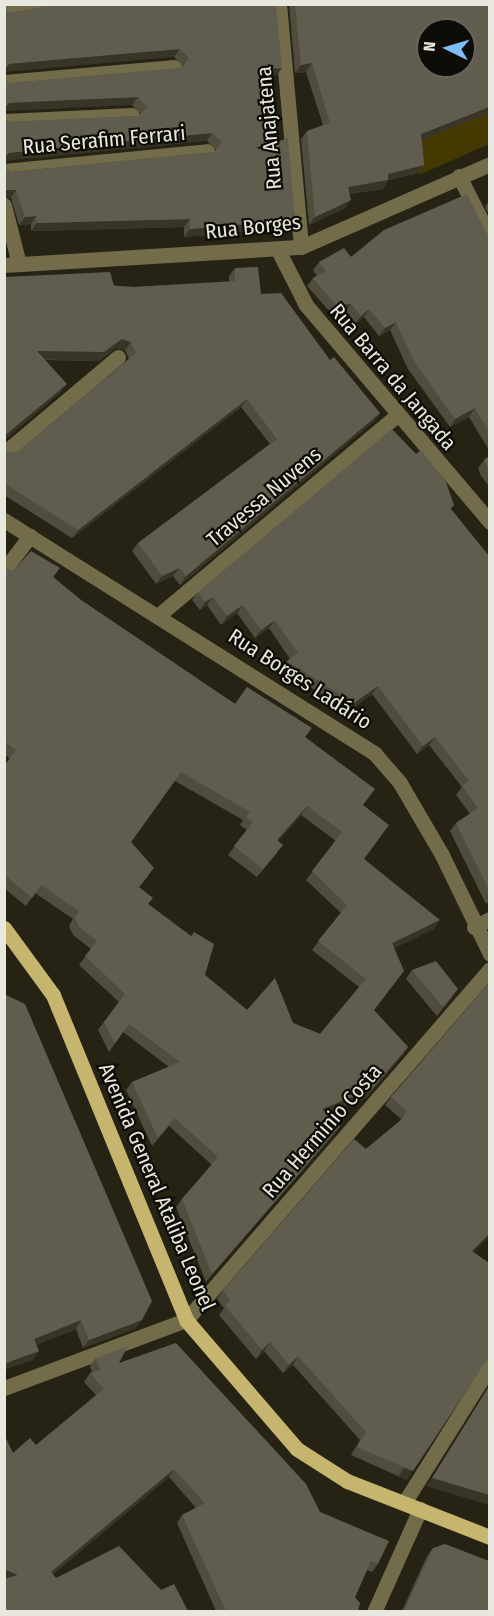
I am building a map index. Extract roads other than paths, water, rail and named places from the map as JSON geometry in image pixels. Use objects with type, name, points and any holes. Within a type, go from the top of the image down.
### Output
[{"type":"main road","name":"Avenida General Ataliba Leonel","points":[[4,928],[53,995],[186,1320],[297,1449],[347,1481],[489,1537]]},
{"type":"street","points":[[4,12],[50,4]]},
{"type":"street","name":"Rua Anajatena","points":[[279,4],[301,247]]},
{"type":"street","points":[[4,82],[174,67]]},
{"type":"street","points":[[4,121],[132,115]]},
{"type":"street","name":"Rua Serafim Ferrari","points":[[4,171],[207,151]]},
{"type":"street","name":"Rua Borges","points":[[12,264],[301,247],[489,164]]},
{"type":"street","points":[[459,176],[489,237]]},
{"type":"street","points":[[4,205],[12,264]]},
{"type":"street","name":"Rua Barra da Jangada","points":[[278,250],[306,305],[489,522]]},
{"type":"street","points":[[4,453],[118,357]]},
{"type":"street","name":"Travessa Nuvens","points":[[160,614],[397,415]]},
{"type":"street","name":"Rua Borges Ladário","points":[[4,520],[160,614],[375,754],[400,783],[442,855],[474,927],[489,954]]},
{"type":"street","points":[[4,570],[30,536]]},
{"type":"street","points":[[474,927],[489,919]]},
{"type":"street","name":"Rua Herminio Costa","points":[[186,1320],[489,969]]},
{"type":"street","points":[[4,1388],[186,1320]]},
{"type":"street","points":[[404,1503],[489,1366]]},
{"type":"street","points":[[374,1611],[420,1509]]}]
